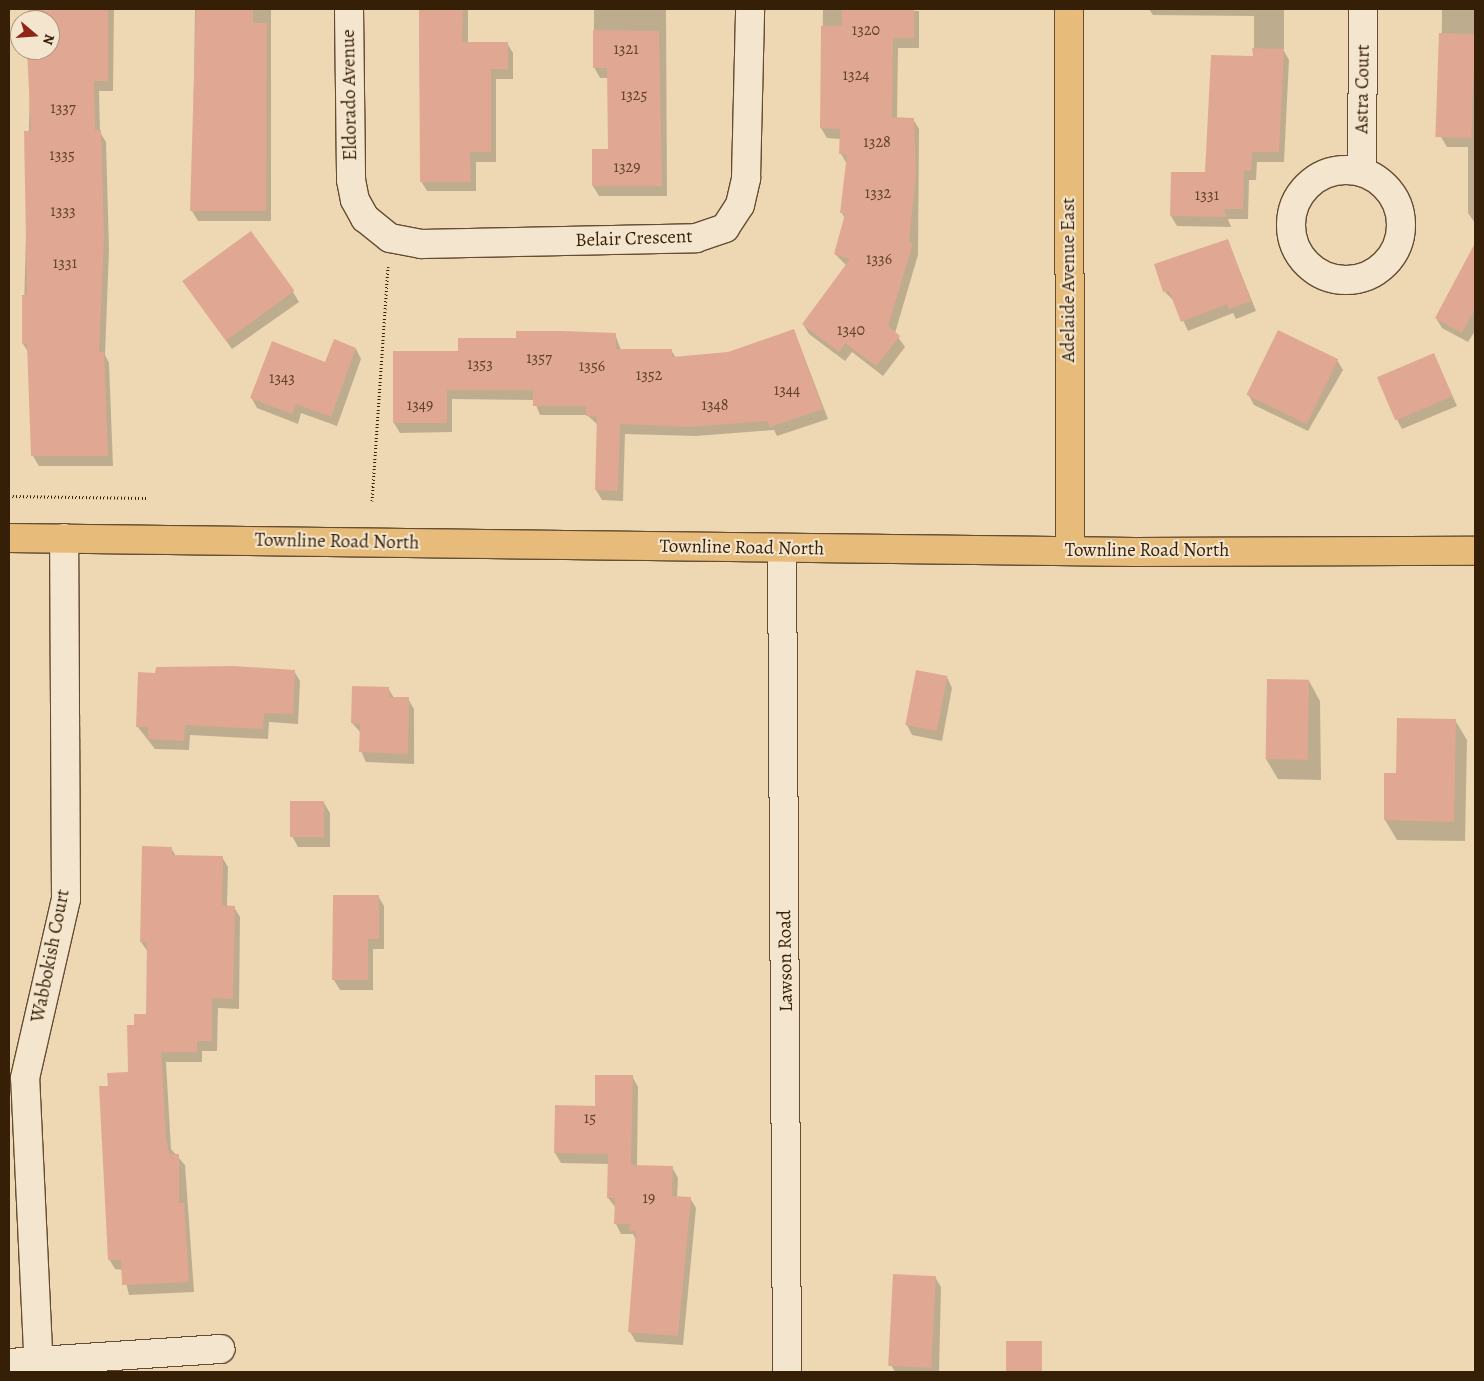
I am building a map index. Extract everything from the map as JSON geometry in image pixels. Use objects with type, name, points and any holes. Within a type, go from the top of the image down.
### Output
[{"type":"main road","name":"Adelaide Avenue East","points":[[1069,9],[1070,551]]},
{"type":"main road","name":"Townline Road North","points":[[9,538],[782,549],[1475,551]]},
{"type":"street","name":"Eldorado Avenue","points":[[349,9],[351,180]]},
{"type":"street","name":"Belair Crescent","points":[[351,180],[366,218],[390,238],[421,244],[696,238],[725,228],[740,205],[746,178],[750,9]]},
{"type":"street","name":"Astra Court","points":[[1362,169],[1364,9]]},
{"type":"street","points":[[1362,169],[1380,181],[1396,202],[1402,228],[1398,245],[1389,260],[1360,280],[1325,277],[1298,253],[1292,235],[1295,207],[1310,184],[1326,174],[1362,169]]},
{"type":"street","name":"Wabbokish Court","points":[[39,1366],[25,1078],[66,899],[64,538]]},
{"type":"street","name":"Lawson Road","points":[[782,549],[787,1372]]},
{"type":"street","points":[[9,1363],[39,1366],[221,1349]]},
{"type":"path","points":[[372,500],[390,238]]},
{"type":"path","points":[[9,496],[148,498]]},
{"type":"building","points":[[108,9],[108,81],[94,81],[95,130],[101,130],[104,238],[99,352],[104,352],[108,456],[31,456],[27,344],[22,344],[22,295],[27,295],[24,131],[31,131],[27,60],[60,60],[60,10],[29,10]]},
{"type":"building","points":[[196,9],[253,9],[253,23],[267,23],[266,211],[190,211]]},
{"type":"building","points":[[419,9],[463,9],[462,42],[508,42],[508,69],[491,69],[491,152],[470,152],[471,182],[420,182]]},
{"type":"building","points":[[842,9],[914,9],[914,38],[893,38],[892,117],[914,118],[916,174],[909,242],[913,243],[888,326],[900,336],[876,366],[845,343],[839,352],[802,324],[850,259],[834,254],[845,214],[840,213],[847,154],[839,154],[840,129],[820,128],[821,26],[842,26]]},
{"type":"building","points":[[593,30],[659,31],[662,186],[592,186],[592,149],[608,149],[607,68],[593,68]]},
{"type":"building","points":[[1439,33],[1475,34],[1471,138],[1435,137]]},
{"type":"building","points":[[1252,48],[1284,49],[1279,152],[1252,152],[1251,171],[1244,170],[1243,209],[1224,209],[1226,217],[1170,216],[1171,172],[1205,172],[1211,55],[1253,56]]},
{"type":"building","points":[[251,231],[294,291],[226,341],[182,281]]},
{"type":"building","points":[[1228,239],[1251,301],[1229,309],[1227,304],[1181,322],[1169,291],[1163,292],[1154,264]]},
{"type":"building","points":[[1475,243],[1475,309],[1462,333],[1435,318]]},
{"type":"building","points":[[794,329],[823,409],[770,427],[768,421],[690,427],[620,424],[618,491],[595,490],[597,416],[586,416],[586,406],[533,406],[533,390],[447,390],[447,423],[393,423],[393,351],[458,351],[458,338],[516,338],[516,331],[563,331],[616,333],[616,349],[672,349],[672,357],[728,352]]},
{"type":"building","points":[[1278,330],[1338,359],[1307,424],[1246,395]]},
{"type":"building","points":[[334,339],[356,348],[331,417],[296,404],[292,414],[250,398],[272,341],[325,362]]},
{"type":"building","points":[[1434,353],[1452,396],[1395,420],[1377,377]]},
{"type":"building","points":[[233,666],[295,670],[293,714],[264,713],[263,729],[185,725],[184,741],[148,739],[148,727],[136,727],[138,672],[155,673],[156,667]]},
{"type":"building","points":[[916,670],[947,676],[937,731],[905,725]]},
{"type":"building","points":[[1267,679],[1309,680],[1308,760],[1266,759]]},
{"type":"building","points":[[352,686],[389,687],[389,697],[409,697],[408,754],[359,752],[360,724],[351,723]]},
{"type":"building","points":[[1397,718],[1456,719],[1454,822],[1384,820],[1384,773],[1396,773]]},
{"type":"building","points":[[290,801],[324,801],[324,837],[290,837]]},
{"type":"building","points":[[142,846],[172,847],[172,855],[223,856],[222,905],[235,906],[233,999],[212,998],[212,1041],[197,1041],[197,1052],[161,1052],[166,1138],[169,1154],[179,1154],[179,1203],[184,1203],[189,1282],[122,1285],[121,1260],[108,1260],[99,1086],[108,1086],[107,1073],[128,1072],[127,1025],[134,1025],[134,1014],[146,1014],[147,942],[140,942]]},
{"type":"building","points":[[333,895],[379,895],[379,939],[368,939],[368,980],[332,980]]},
{"type":"building","points":[[595,1075],[633,1075],[631,1165],[673,1166],[672,1196],[691,1197],[678,1336],[628,1332],[636,1231],[629,1231],[630,1224],[614,1224],[615,1198],[607,1198],[608,1154],[554,1153],[555,1105],[595,1106]]},
{"type":"building","points":[[893,1274],[936,1276],[931,1368],[888,1366]]},
{"type":"building","points":[[1006,1341],[1042,1341],[1042,1372],[1006,1372]]}]
